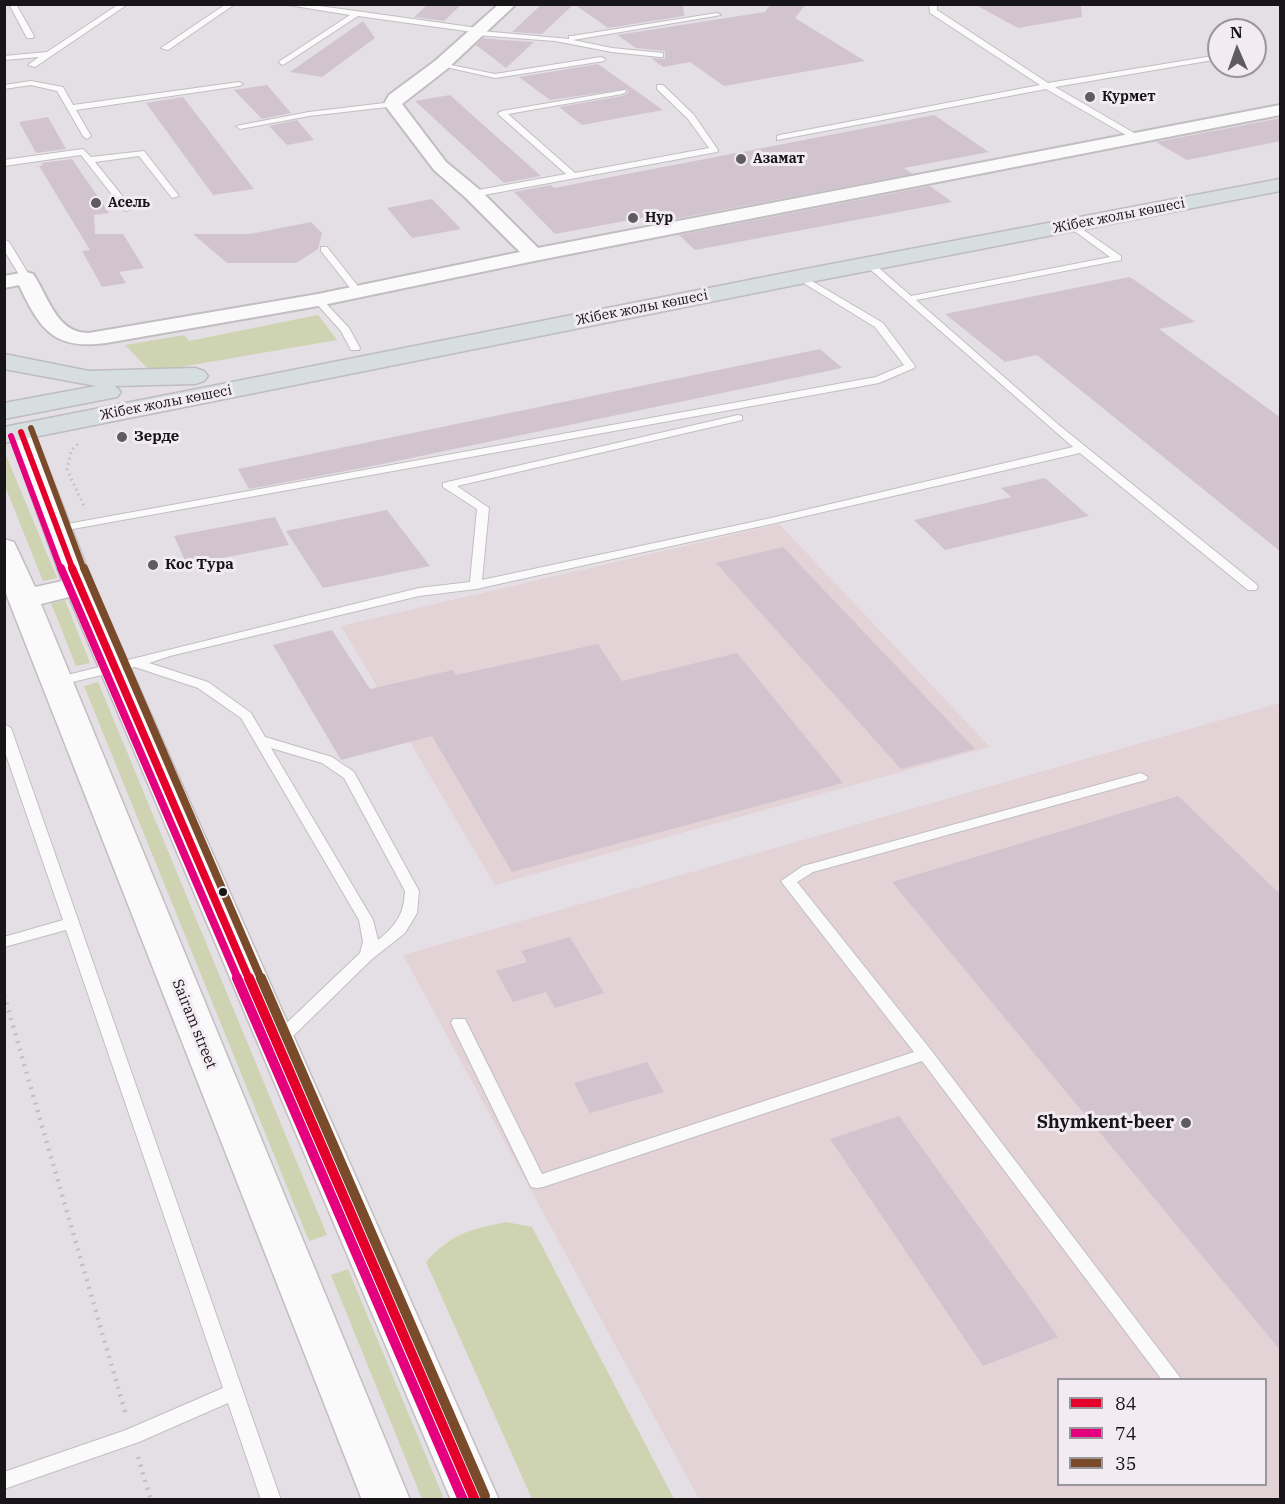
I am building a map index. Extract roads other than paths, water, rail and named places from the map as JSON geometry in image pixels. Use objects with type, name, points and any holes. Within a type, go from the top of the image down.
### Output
[{"type":"main road","name":"Жібек жолы көшесі","points":[[9,415],[195,376],[355,348],[1281,171]]},
{"type":"main road","name":"Жібек жолы көшесі","points":[[9,415],[800,277],[1281,184]]},
{"type":"main road","points":[[4,361],[89,379],[195,376]]},
{"type":"main road","points":[[9,415],[80,586],[126,666],[277,1042],[475,1500]]},
{"type":"main road","name":"Sairam street","points":[[6,559],[386,1500]]},
{"type":"main road","points":[[23,599],[80,586]]},
{"type":"street","points":[[509,4],[441,65],[395,99],[393,104],[440,166],[534,255]]},
{"type":"street","points":[[4,282],[26,278],[42,310],[62,332],[74,338],[106,337],[318,300],[534,255],[1281,110]]},
{"type":"lane","points":[[12,4],[30,36]]},
{"type":"lane","points":[[32,65],[125,4]]},
{"type":"lane","points":[[165,48],[232,4]]},
{"type":"lane","points":[[285,4],[477,32],[555,39],[612,50],[660,55]]},
{"type":"lane","points":[[933,4],[933,11],[1047,86],[1138,139]]},
{"type":"lane","points":[[283,63],[356,14]]},
{"type":"lane","points":[[555,39],[586,37],[717,15]]},
{"type":"lane","points":[[4,58],[50,53]]},
{"type":"lane","points":[[441,65],[495,76],[601,58]]},
{"type":"lane","points":[[780,138],[1047,86],[1207,59]]},
{"type":"lane","points":[[4,87],[31,83],[60,89],[87,136]]},
{"type":"lane","points":[[71,108],[239,84]]},
{"type":"lane","points":[[472,195],[714,150],[691,117],[660,87]]},
{"type":"lane","points":[[572,175],[502,113],[622,92]]},
{"type":"lane","points":[[240,126],[309,114],[393,104]]},
{"type":"lane","points":[[4,162],[83,152],[127,208]]},
{"type":"lane","points":[[89,159],[141,153],[174,196]]},
{"type":"lane","points":[[909,299],[1118,258],[1072,225]]},
{"type":"lane","points":[[4,242],[26,278]]},
{"type":"lane","points":[[324,249],[358,292]]},
{"type":"lane","points":[[869,264],[1081,449],[1252,586]]},
{"type":"lane","points":[[56,529],[879,380],[910,366],[879,325],[800,277]]},
{"type":"lane","points":[[318,300],[345,330],[355,348]]},
{"type":"lane","points":[[476,585],[483,508],[447,485],[738,418]]},
{"type":"lane","points":[[56,682],[419,592],[476,585],[771,521],[1081,449]]},
{"type":"lane","points":[[126,666],[203,685],[246,716],[366,920],[371,942],[367,955]]},
{"type":"lane","points":[[4,728],[271,1500]]},
{"type":"lane","points":[[260,740],[327,760],[349,775],[412,891],[414,909],[400,929],[367,955],[277,1042]]},
{"type":"lane","points":[[1141,777],[808,869],[788,880],[925,1054],[1171,1378]]},
{"type":"lane","points":[[4,942],[72,923]]},
{"type":"lane","points":[[459,1023],[537,1182],[925,1054]]},
{"type":"lane","points":[[4,1481],[132,1436],[234,1392]]},
{"type":"place","name":"Курмет","points":[[1090,97]]},
{"type":"place","name":"Азамат","points":[[741,159]]},
{"type":"place","name":"Асель","points":[[96,203]]},
{"type":"place","name":"Нур","points":[[633,218]]},
{"type":"place","name":"Зерде","points":[[122,437]]},
{"type":"place","name":"Кос Тура","points":[[153,565]]},
{"type":"place","name":"Shymkent-beer","points":[[1186,1123]]}]
